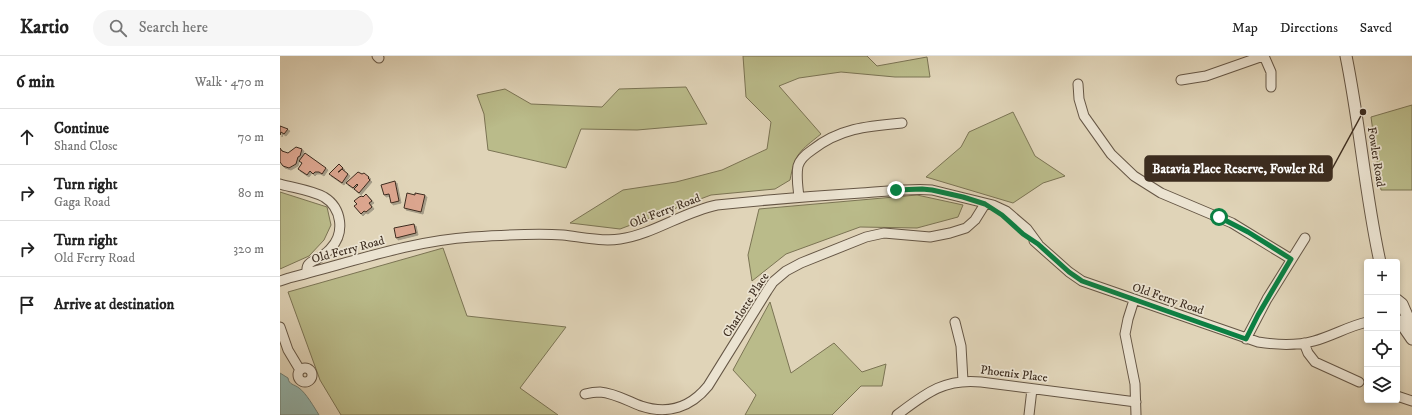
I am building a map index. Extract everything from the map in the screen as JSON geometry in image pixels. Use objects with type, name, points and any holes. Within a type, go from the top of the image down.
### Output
[{"type":"street","points":[[1180,80],[1206,76],[1263,56],[1271,72],[1271,87]]},
{"type":"street","name":"Fowler Road","points":[[1346,56],[1379,259]]},
{"type":"street","points":[[1078,84],[1079,99],[1084,116],[1111,154],[1134,176],[1168,197],[1232,224],[1291,259]]},
{"type":"street","points":[[799,197],[798,166],[805,156],[825,140],[856,128],[902,123]]},
{"type":"street","points":[[280,184],[325,198],[332,205],[339,217],[340,230],[335,244],[319,259],[309,264],[307,268],[308,273]]},
{"type":"street","name":"Old Ferry Road","points":[[280,282],[289,278],[408,247],[455,238],[545,235],[604,240],[622,239],[644,233],[708,207],[799,197],[922,189],[963,197],[1000,208],[1012,215],[1027,229],[1038,244],[1069,272],[1082,281],[1246,339],[1270,344],[1292,345],[1323,338],[1364,323]]},
{"type":"street","name":"Charlotte Place","points":[[584,394],[598,392],[609,394],[642,406],[659,410],[674,409],[682,406],[701,394],[708,386],[773,282],[786,271],[816,257],[876,234],[930,237],[958,231],[971,224],[979,215],[985,204]]},
{"type":"street","points":[[1246,339],[1258,315],[1305,238]]},
{"type":"street","points":[[1134,300],[1128,319],[1125,341],[1134,374],[1136,415]]},
{"type":"street","points":[[1400,302],[1402,314],[1400,316]]},
{"type":"street","points":[[1400,302],[1412,327]]},
{"type":"street","name":"Old Ferry Road","points":[[1355,325],[1364,320]]},
{"type":"street","points":[[955,322],[962,346],[963,381]]},
{"type":"street","points":[[1400,322],[1412,339]]},
{"type":"street","points":[[280,327],[288,350],[300,370]]},
{"type":"street","points":[[1304,343],[1308,353],[1315,362],[1359,382]]},
{"type":"street","name":"Phoenix Place","points":[[897,415],[924,395],[937,388],[963,381],[1136,402]]},
{"type":"street","points":[[1029,415],[1032,389]]},
{"type":"street","points":[[1400,397],[1412,401]]},
{"type":"green space","points":[[743,56],[867,56],[877,66],[927,57],[930,77],[895,77],[841,72],[799,78],[779,86],[821,134],[803,149],[796,158],[790,180],[775,189],[711,195],[620,229],[570,223],[623,190],[676,182],[722,170],[767,149],[771,122],[746,97]]},
{"type":"green space","points":[[686,87],[707,124],[637,130],[581,129],[566,168],[488,150],[484,114],[477,95],[505,89],[531,104],[602,107],[619,89]]},
{"type":"green space","points":[[1412,105],[1412,190],[1381,190],[1371,117]]},
{"type":"green space","points":[[1013,112],[1035,156],[1065,176],[1043,183],[1013,203],[926,177],[961,147],[969,132]]},
{"type":"green space","points":[[280,192],[327,207],[331,225],[324,240],[309,256],[280,269]]},
{"type":"green space","points":[[917,195],[963,205],[958,217],[917,228],[860,227],[786,254],[752,281],[748,255],[759,209]]},
{"type":"green space","points":[[443,248],[467,316],[566,327],[520,388],[558,415],[341,415],[320,380],[288,292]]},
{"type":"green space","points":[[770,302],[791,373],[834,343],[862,372],[886,364],[882,386],[861,386],[832,415],[745,415],[756,395],[733,370]]},
{"type":"water","points":[[280,373],[302,390],[319,415],[280,415]]},
{"type":"building","points":[[280,126],[288,129],[284,134],[281,132],[280,135]]},
{"type":"building","points":[[296,147],[302,149],[296,164],[289,168],[283,166],[280,162],[280,148],[282,151],[288,153]]},
{"type":"building","points":[[305,153],[326,168],[322,174],[315,172],[313,174],[310,171],[307,175],[298,169],[302,163],[299,161]]},
{"type":"building","points":[[339,164],[343,168],[338,172],[342,169],[348,174],[342,183],[329,174]]},
{"type":"building","points":[[358,172],[362,174],[364,173],[370,180],[359,193],[354,189],[358,185],[357,184],[353,188],[346,183]]},
{"type":"building","points":[[395,181],[399,201],[391,203],[389,194],[384,195],[381,185]]},
{"type":"building","points":[[407,193],[425,195],[421,212],[404,208]]},
{"type":"building","points":[[366,194],[372,201],[369,203],[372,207],[361,214],[354,206],[357,204],[354,201]]},
{"type":"building","points":[[414,224],[416,233],[396,238],[394,228]]},
{"type":"place","name":"Batavia Place Reserve, Fowler Rd","points":[[1363,112]]},
{"type":"route","points":[[896,190],[932,190],[985,204],[1002,215],[1023,234],[1038,244],[1075,277],[1082,281],[1246,339],[1258,315],[1291,259],[1248,232],[1219,217]]}]
